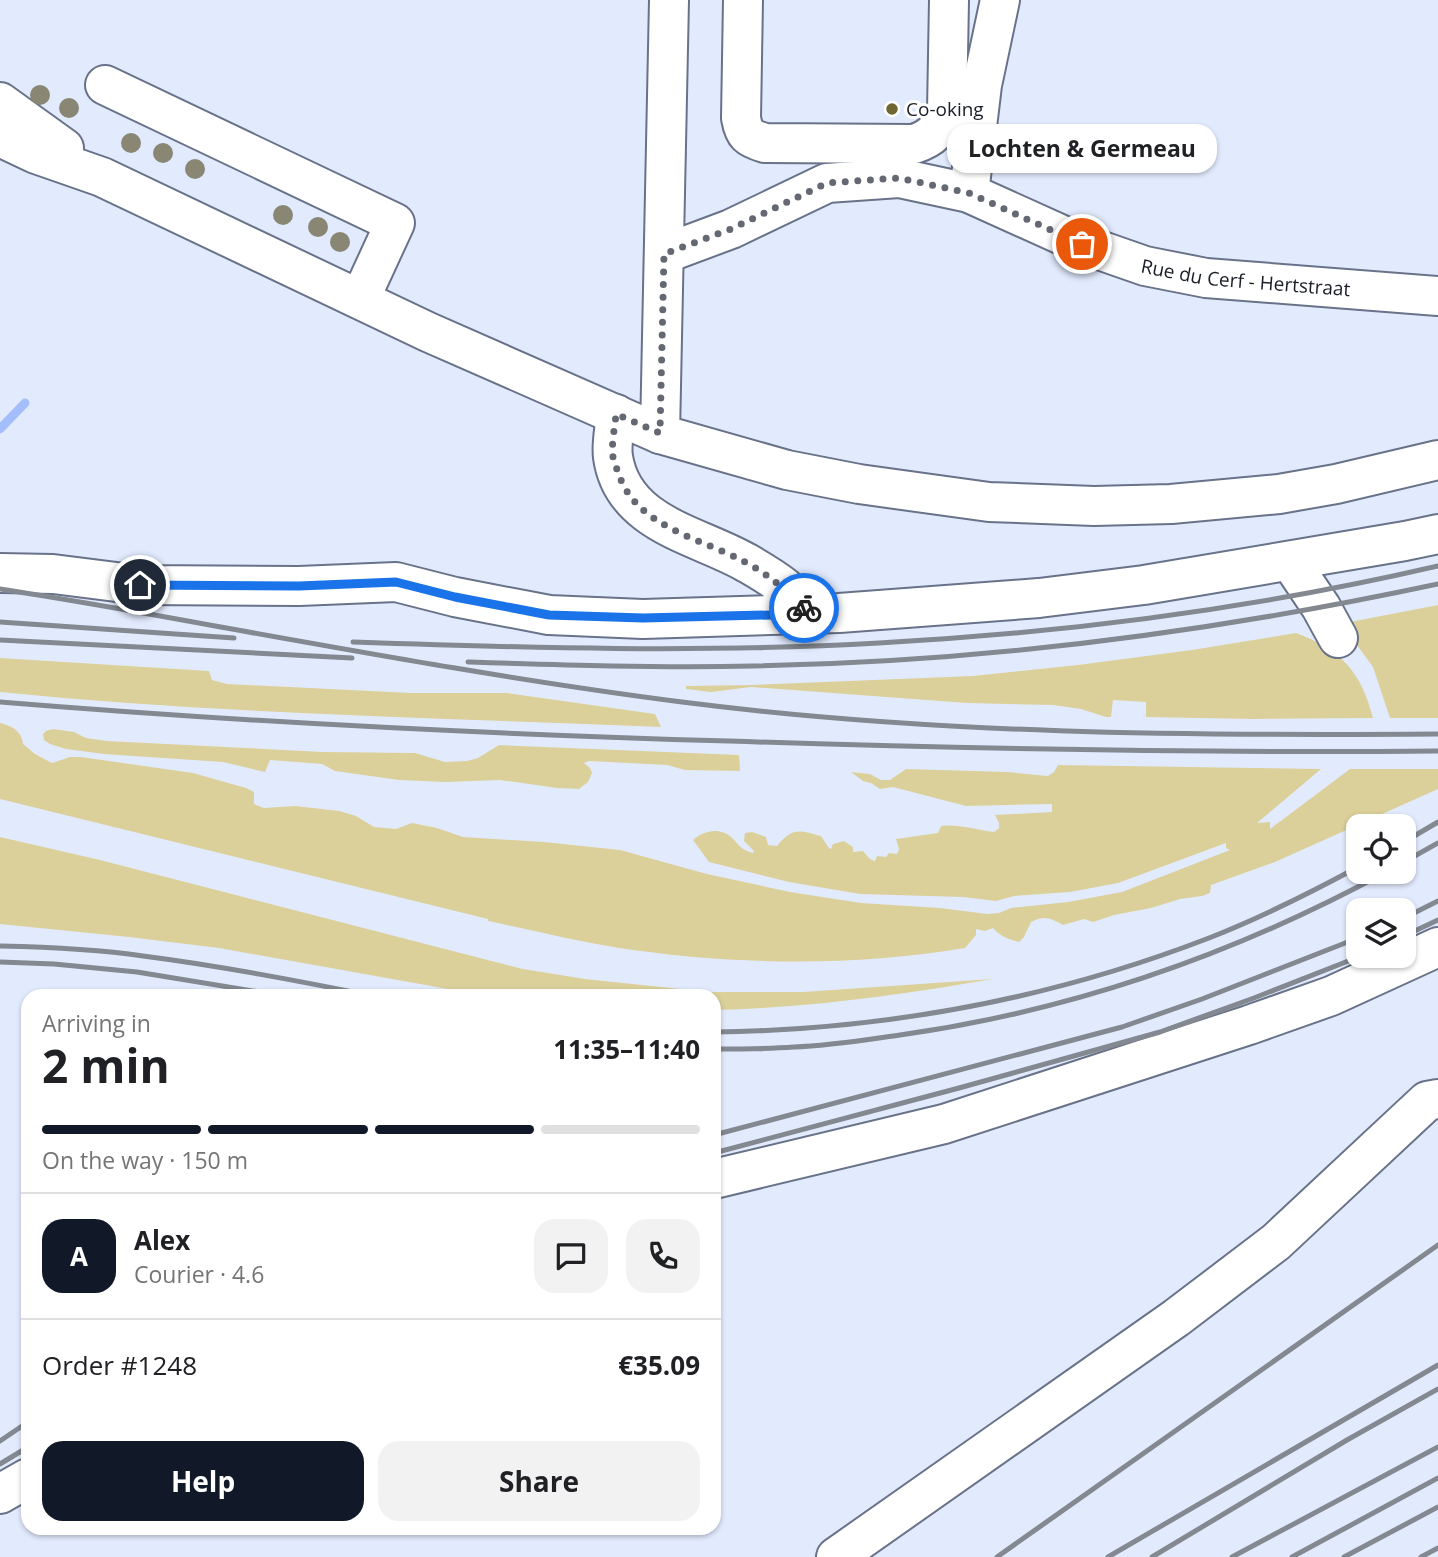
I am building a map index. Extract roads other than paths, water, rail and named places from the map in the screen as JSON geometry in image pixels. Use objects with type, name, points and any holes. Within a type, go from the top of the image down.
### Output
[{"type":"main road","points":[[660,433],[669,0]]},
{"type":"main road","points":[[743,0],[743,130],[751,139],[765,143],[847,144],[914,144],[925,141],[940,126],[947,111],[949,0]]},
{"type":"main road","points":[[969,193],[982,85],[1000,0]]},
{"type":"main road","points":[[105,85],[395,223],[360,299]]},
{"type":"main road","points":[[0,102],[102,177]]},
{"type":"main road","points":[[0,137],[102,177],[428,332],[660,433],[787,470],[859,484],[989,502],[1094,506],[1227,500],[1336,484],[1438,460]]},
{"type":"main road","points":[[847,144],[853,181]]},
{"type":"main road","name":"Rue du Cerf - Hertstraat","points":[[664,254],[731,229],[827,183],[899,178],[969,193],[1082,244],[1145,266],[1206,278],[1438,296]]},
{"type":"main road","points":[[616,414],[613,457],[629,496],[655,520],[746,562],[782,586],[810,614]]},
{"type":"main road","points":[[0,573],[52,574],[140,585],[299,586],[396,582],[455,597],[549,615],[643,618],[810,614],[951,606],[1144,585],[1438,534]]},
{"type":"main road","points":[[1290,561],[1338,638]]},
{"type":"main road","points":[[721,1177],[944,1124],[1331,996],[1438,947]]},
{"type":"main road","points":[[836,1557],[1165,1326],[1276,1242],[1427,1101],[1438,1099]]},
{"type":"main road","points":[[0,1494],[21,1482]]},
{"type":"waterway","points":[[0,429],[25,403]]},
{"type":"railway","points":[[353,642],[682,649],[949,639],[1089,625],[1230,606],[1438,566]]},
{"type":"railway","points":[[468,662],[717,667],[925,658],[1097,642],[1183,630],[1438,584]]},
{"type":"railway","points":[[0,589],[507,677],[776,713],[1059,731],[1438,734]]},
{"type":"railway","points":[[0,622],[234,638]]},
{"type":"railway","points":[[0,640],[352,658]]},
{"type":"railway","points":[[0,702],[273,721],[638,738],[1084,750],[1438,751]]},
{"type":"railway","points":[[1416,835],[1438,822]]},
{"type":"railway","points":[[1416,855],[1438,843]]},
{"type":"railway","points":[[721,1032],[840,1025],[966,1007],[1028,994],[1089,978],[1209,938],[1285,905],[1346,873]]},
{"type":"railway","points":[[721,1049],[834,1044],[964,1025],[1027,1011],[1089,995],[1210,954],[1270,929],[1363,884]]},
{"type":"railway","points":[[1416,912],[1438,901]]},
{"type":"railway","points":[[1416,930],[1438,920]]},
{"type":"railway","points":[[721,1133],[1122,1027],[1346,943]]},
{"type":"railway","points":[[0,946],[72,949],[172,960],[337,989]]},
{"type":"railway","points":[[0,962],[137,972],[241,989]]},
{"type":"railway","points":[[721,1151],[1160,1032],[1346,962]]},
{"type":"railway","points":[[997,1557],[1438,1245]]},
{"type":"railway","points":[[1108,1557],[1438,1365]]},
{"type":"railway","points":[[1152,1557],[1347,1440],[1438,1389]]},
{"type":"railway","points":[[0,1441],[21,1427]]},
{"type":"railway","points":[[1232,1557],[1438,1447]]},
{"type":"railway","points":[[0,1464],[21,1451]]},
{"type":"railway","points":[[1292,1557],[1438,1478]]},
{"type":"railway","points":[[1344,1557],[1438,1507]]},
{"type":"railway","points":[[1421,1557],[1438,1548]]},
{"type":"place","name":"Co-oking","points":[[892,109]]},
{"type":"place","name":"Lochten & Germeau","points":[[1082,244]]}]
